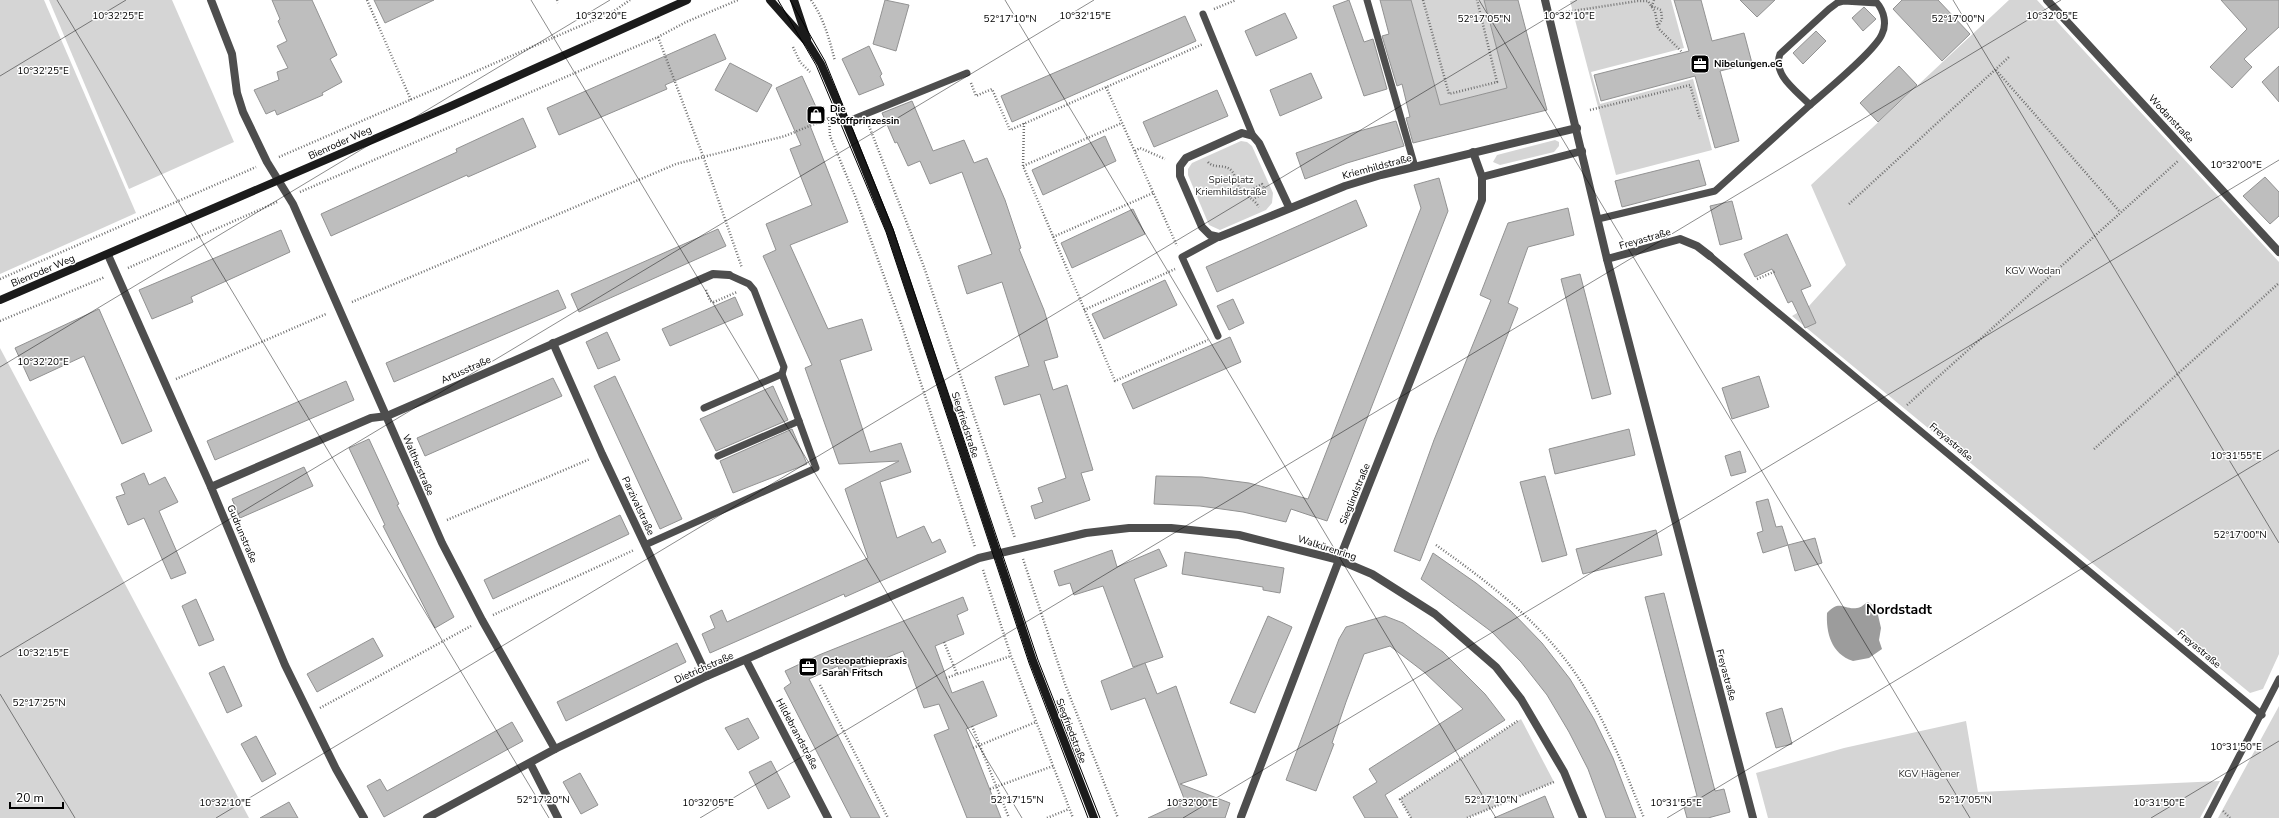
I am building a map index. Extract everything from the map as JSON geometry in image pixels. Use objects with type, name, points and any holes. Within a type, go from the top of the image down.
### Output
[{"type":"street","name":"Waltherstraße","points":[[211,0],[232,54],[237,93],[244,112],[267,162],[280,180],[288,197],[442,543],[482,620],[555,749]]},
{"type":"street","name":"Bienroder Weg","points":[[0,300],[280,180],[687,0]]},
{"type":"street","name":"Siegfriedstraße","points":[[770,0],[808,43]]},
{"type":"street","name":"Siegfriedstraße","points":[[794,0],[808,43],[820,64],[846,122],[890,231],[1033,661],[1094,818]]},
{"type":"street","name":"Freyastraße","points":[[1545,0],[1577,128],[1607,259],[1753,818]]},
{"type":"street","name":"Wodanstraße","points":[[2047,0],[2279,252]]},
{"type":"street","name":"Kriemhildstraße","points":[[1219,237],[1345,186],[1473,152],[1577,128]]},
{"type":"street","points":[[1219,237],[1210,235],[1202,227],[1180,176],[1180,166],[1186,158],[1242,133],[1253,136],[1259,143],[1289,208]]},
{"type":"street","points":[[1473,152],[1482,177],[1582,151]]},
{"type":"street","name":"Sieglindstraße","points":[[1241,817],[1339,560],[1482,200],[1482,177]]},
{"type":"street","name":"Freyastraße","points":[[1607,259],[1680,239],[1697,246],[1710,256]]},
{"type":"street","name":"Gudrunstraße","points":[[108,255],[211,487],[308,714],[364,818]]},
{"type":"street","name":"Artusstraße","points":[[211,487],[371,418],[386,416],[713,274],[729,275]]},
{"type":"street","name":"Parzivalstraße","points":[[553,343],[645,545],[707,676]]},
{"type":"street","name":"Walkürenring","points":[[997,553],[1086,533],[1129,528],[1171,528],[1239,535],[1278,543],[1339,560],[1372,574],[1435,614],[1496,667],[1521,699],[1543,734],[1564,772],[1583,818]]},
{"type":"street","name":"Dietrichstraße","points":[[427,818],[555,749],[707,676],[979,558],[997,553]]},
{"type":"street","name":"Hildebrandstraße","points":[[746,660],[828,818]]},
{"type":"street","points":[[530,763],[558,818]]},
{"type":"lane","points":[[1367,0],[1415,167]]},
{"type":"lane","points":[[1598,219],[1715,191],[1810,105],[1878,43],[1884,28],[1883,14],[1878,1],[1837,2],[1780,54],[1778,60],[1781,74],[1810,105]]},
{"type":"lane","points":[[1203,14],[1253,136]]},
{"type":"lane","points":[[846,122],[967,73]]},
{"type":"lane","points":[[1218,336],[1184,261],[1219,237]]},
{"type":"lane","name":"Freyastraße","points":[[1710,256],[2262,715]]},
{"type":"lane","points":[[645,545],[816,468],[782,374],[784,367],[754,290],[750,284],[729,275]]},
{"type":"lane","points":[[704,408],[782,374]]},
{"type":"lane","points":[[718,456],[799,421]]},
{"type":"lane","points":[[2207,818],[2262,715],[2279,679]]},
{"type":"path","points":[[368,0],[411,100]]},
{"type":"path","points":[[0,279],[600,17],[630,0]]},
{"type":"path","points":[[0,321],[116,273],[658,37],[686,22],[738,0]]},
{"type":"path","points":[[812,0],[828,30],[836,65]]},
{"type":"path","points":[[1203,14],[1236,0]]},
{"type":"path","points":[[1423,0],[1450,94],[1497,82],[1477,0]]},
{"type":"path","points":[[1652,6],[1654,0]]},
{"type":"path","points":[[1566,12],[1638,1],[1648,1],[1652,6],[1657,26],[1682,52]]},
{"type":"path","points":[[1652,6],[1662,10],[1662,19],[1657,26]]},
{"type":"path","points":[[658,37],[703,156],[736,254],[750,284],[748,288],[714,302],[702,287]]},
{"type":"path","points":[[967,73],[976,96],[992,89],[1010,130],[1214,40]]},
{"type":"path","points":[[790,43],[800,62],[813,76]]},
{"type":"path","points":[[1849,204],[2009,57]]},
{"type":"path","points":[[1996,70],[2120,212]]},
{"type":"path","points":[[1590,110],[1690,84],[1700,119]]},
{"type":"path","points":[[1084,310],[1184,261],[1106,87]]},
{"type":"path","points":[[828,112],[830,136],[855,196],[902,326],[1011,656],[1073,818]]},
{"type":"path","points":[[862,116],[866,119],[880,150],[916,246],[1014,534]]},
{"type":"path","points":[[352,302],[616,188],[676,164],[785,136],[829,118]]},
{"type":"path","points":[[1024,123],[1023,166],[1115,381],[1218,336]]},
{"type":"path","points":[[1023,166],[1122,123]]},
{"type":"path","points":[[1135,151],[1140,148],[1165,159]]},
{"type":"path","points":[[1899,412],[2188,152]]},
{"type":"path","points":[[1213,158],[1207,161],[1209,164],[1227,168],[1232,171],[1241,190],[1253,199],[1260,208],[1256,210]]},
{"type":"path","points":[[1246,193],[1262,184],[1266,192],[1253,199]]},
{"type":"path","points":[[1054,237],[1153,193]]},
{"type":"path","points":[[1752,282],[1776,271]]},
{"type":"path","points":[[2094,449],[2279,283]]},
{"type":"path","points":[[173,380],[326,314]]},
{"type":"path","points":[[447,520],[596,456]]},
{"type":"path","points":[[1436,545],[1514,605],[1560,656],[1582,685],[1613,742],[1644,818]]},
{"type":"path","points":[[1022,559],[1065,684],[1118,818]]},
{"type":"path","points":[[944,642],[957,674]]},
{"type":"path","points":[[946,678],[1011,656]]},
{"type":"path","points":[[820,685],[888,818]]},
{"type":"path","points":[[1411,818],[1400,799],[1521,719]]},
{"type":"path","points":[[973,748],[1036,722]]},
{"type":"path","points":[[972,726],[1009,818]]},
{"type":"path","points":[[990,790],[1053,766]]},
{"type":"path","points":[[1467,818],[1554,782]]},
{"type":"path","points":[[1047,818],[1069,809]]},
{"type":"green space","points":[[0,0],[44,0],[136,213],[0,274]]},
{"type":"green space","points":[[49,0],[172,0],[234,142],[129,189]]},
{"type":"green space","points":[[1411,0],[1484,0],[1507,88],[1440,105]]},
{"type":"green space","points":[[1671,0],[1684,48],[1591,72],[1600,104],[1693,79],[1712,150],[1616,175],[1570,1]]},
{"type":"green space","name":"KGV Wodan","points":[[2009,0],[2037,0],[2279,262],[2279,654],[2263,689],[2250,693],[1792,316],[1809,306],[1846,265],[1811,185]]},
{"type":"green space","points":[[1555,140],[1559,142],[1559,146],[1554,152],[1500,165],[1493,162],[1497,155]]},
{"type":"green space","name":"Spielplatz Kriemhildstraße","points":[[1241,141],[1247,142],[1252,146],[1273,193],[1272,203],[1266,210],[1220,230],[1209,225],[1188,175],[1188,169],[1192,163]]},
{"type":"green space","points":[[0,348],[249,818],[0,818]]},
{"type":"green space","points":[[2279,706],[2279,818],[2218,818]]},
{"type":"green space","points":[[1521,719],[1554,782],[1467,818],[1411,818],[1400,799]]},
{"type":"green space","name":"KGV Hägener","points":[[1966,721],[1978,792],[2220,781],[2200,818],[1768,818],[1756,773],[1844,748]]},
{"type":"shaded area","points":[[1868,602],[1875,607],[1878,615],[1881,628],[1879,640],[1882,649],[1869,658],[1853,661],[1840,653],[1831,642],[1827,613],[1835,607],[1842,606],[1858,608]]},
{"type":"building","points":[[272,0],[312,0],[337,55],[330,59],[342,82],[322,93],[323,95],[277,115],[275,110],[266,114],[254,90],[279,80],[277,72],[288,68],[277,46],[287,41],[278,21],[280,19]]},
{"type":"building","points":[[374,0],[434,0],[385,23]]},
{"type":"building","points":[[885,0],[909,5],[896,51],[873,44]]},
{"type":"building","points":[[1349,0],[1364,42],[1373,39],[1387,89],[1364,96],[1333,6]]},
{"type":"building","points":[[1380,0],[1411,0],[1440,105],[1507,88],[1484,0],[1518,0],[1547,110],[1413,143],[1406,118],[1410,117],[1402,84],[1397,86],[1382,36],[1389,34]]},
{"type":"building","points":[[1674,0],[1701,0],[1712,41],[1744,33],[1752,63],[1720,71],[1739,141],[1715,148],[1695,76],[1601,101],[1594,75],[1689,51]]},
{"type":"building","points":[[1740,0],[1775,0],[1757,17]]},
{"type":"building","points":[[1902,0],[1938,0],[1970,34],[1942,61],[1893,9]]},
{"type":"building","points":[[2221,0],[2279,0],[2279,27],[2244,59],[2252,67],[2232,88],[2210,67],[2247,29]]},
{"type":"building","points":[[1864,7],[1876,19],[1863,31],[1852,18]]},
{"type":"building","points":[[1285,13],[1297,38],[1256,56],[1245,31]]},
{"type":"building","points":[[1185,16],[1196,41],[1012,122],[1001,96]]},
{"type":"building","points":[[1816,31],[1826,41],[1803,64],[1793,53]]},
{"type":"building","points":[[715,34],[726,59],[665,85],[667,89],[559,135],[547,108]]},
{"type":"building","points":[[869,46],[882,74],[880,76],[884,85],[859,95],[842,59]]},
{"type":"building","points":[[730,63],[772,85],[757,112],[715,90]]},
{"type":"building","points":[[1899,66],[1917,85],[1878,122],[1860,103]]},
{"type":"building","points":[[2279,66],[2279,102],[2262,82]]},
{"type":"building","points":[[1311,73],[1322,98],[1280,116],[1270,90]]},
{"type":"building","points":[[802,76],[821,118],[809,123],[848,222],[790,245],[828,329],[862,319],[872,350],[840,360],[870,452],[901,443],[911,472],[880,482],[897,538],[924,526],[932,543],[940,539],[946,552],[845,597],[844,594],[710,653],[702,634],[715,628],[710,616],[722,610],[727,622],[868,558],[845,489],[899,461],[839,464],[805,368],[812,365],[763,256],[776,250],[766,224],[812,205],[790,149],[801,145],[776,88]]},
{"type":"building","points":[[1217,90],[1228,116],[1154,147],[1143,122]]},
{"type":"building","points":[[912,101],[933,151],[964,140],[974,163],[987,158],[1005,200],[1021,248],[1019,249],[1044,310],[1058,357],[1044,361],[1053,390],[1067,385],[1093,470],[1081,473],[1090,500],[1035,519],[1031,506],[1043,502],[1038,488],[1066,478],[1040,394],[1004,405],[995,377],[1029,366],[1002,282],[967,294],[958,266],[992,254],[962,172],[930,184],[920,161],[908,166],[897,142],[895,143],[882,113]]},
{"type":"building","points":[[523,118],[536,147],[468,177],[467,175],[331,236],[321,214],[457,152],[456,149]]},
{"type":"building","points":[[1396,121],[1404,146],[1347,163],[1305,179],[1296,153],[1352,133]]},
{"type":"building","points":[[1105,136],[1116,161],[1043,195],[1032,170]]},
{"type":"building","points":[[1699,160],[1706,185],[1622,207],[1615,181]]},
{"type":"building","points":[[2265,177],[2279,192],[2279,216],[2270,224],[2243,196]]},
{"type":"building","points":[[1439,178],[1448,211],[1327,521],[1291,509],[1286,522],[1243,512],[1200,506],[1154,504],[1156,476],[1202,477],[1249,483],[1308,499],[1421,208],[1414,185]]},
{"type":"building","points":[[1356,200],[1367,226],[1217,292],[1206,267]]},
{"type":"building","points":[[1732,201],[1742,239],[1720,245],[1710,206]]},
{"type":"building","points":[[1568,208],[1574,235],[1528,247],[1508,303],[1518,308],[1420,561],[1394,551],[1434,440],[1491,300],[1480,295],[1508,223]]},
{"type":"building","points":[[1133,209],[1145,234],[1072,268],[1061,243]]},
{"type":"building","points":[[718,229],[726,246],[579,312],[571,294]]},
{"type":"building","points":[[281,230],[290,252],[191,297],[193,302],[152,319],[139,290]]},
{"type":"building","points":[[1787,234],[1811,286],[1801,290],[1816,323],[1805,328],[1792,301],[1788,303],[1772,269],[1755,277],[1744,254]]},
{"type":"building","points":[[1580,274],[1611,394],[1592,399],[1561,279]]},
{"type":"building","points":[[1165,280],[1177,305],[1104,339],[1092,314]]},
{"type":"building","points":[[558,290],[566,308],[394,382],[386,363]]},
{"type":"building","points":[[735,297],[743,315],[670,346],[662,329]]},
{"type":"building","points":[[1233,299],[1244,323],[1229,330],[1217,306]]},
{"type":"building","points":[[99,309],[152,431],[122,444],[84,356],[30,381],[15,348]]},
{"type":"building","points":[[607,332],[620,360],[598,369],[586,342]]},
{"type":"building","points":[[1230,337],[1241,362],[1133,409],[1122,384]]},
{"type":"building","points":[[615,376],[682,519],[660,529],[594,386]]},
{"type":"building","points":[[1759,376],[1769,407],[1732,419],[1722,388]]},
{"type":"building","points":[[553,378],[562,396],[425,456],[417,438]]},
{"type":"building","points":[[346,381],[354,400],[215,460],[207,441]]},
{"type":"building","points":[[773,386],[788,420],[716,451],[700,419]]},
{"type":"building","points":[[792,429],[807,464],[733,493],[720,461]]},
{"type":"building","points":[[1629,429],[1635,455],[1555,474],[1549,449]]},
{"type":"building","points":[[369,439],[399,504],[397,505],[454,617],[435,628],[383,526],[385,525],[349,448]]},
{"type":"building","points":[[1740,451],[1746,472],[1731,476],[1725,456]]},
{"type":"building","points":[[304,467],[313,486],[240,518],[232,499]]},
{"type":"building","points":[[144,473],[149,485],[165,477],[178,502],[159,511],[186,573],[171,579],[144,518],[128,525],[116,497],[125,494],[121,484]]},
{"type":"building","points":[[1545,476],[1567,555],[1542,562],[1520,482]]},
{"type":"building","points":[[1768,499],[1776,527],[1782,526],[1788,545],[1763,553],[1757,533],[1763,531],[1756,502]]},
{"type":"building","points":[[620,515],[629,534],[493,599],[484,580]]},
{"type":"building","points":[[1656,530],[1662,555],[1583,574],[1576,549]]},
{"type":"building","points":[[1815,538],[1822,563],[1795,571],[1788,545]]},
{"type":"building","points":[[1159,549],[1167,566],[1134,579],[1163,657],[1133,667],[1103,586],[1074,595],[1070,583],[1059,586],[1054,571],[1112,550],[1117,567]]},
{"type":"building","points":[[1185,552],[1284,568],[1280,593],[1263,590],[1263,587],[1182,574]]},
{"type":"building","points":[[1433,553],[1476,583],[1511,611],[1542,643],[1570,679],[1594,719],[1613,758],[1636,818],[1606,818],[1588,769],[1569,732],[1547,695],[1521,662],[1492,632],[1421,579]]},
{"type":"building","points":[[1664,593],[1715,791],[1724,789],[1730,812],[1708,818],[1687,818],[1682,800],[1697,796],[1645,597]]},
{"type":"building","points":[[963,597],[968,610],[957,615],[964,634],[935,646],[952,693],[983,681],[997,716],[966,729],[1001,818],[967,818],[934,735],[949,729],[939,704],[924,708],[903,651],[841,676],[838,666],[809,679],[880,818],[851,818],[784,688],[791,683],[785,671],[819,655]]},
{"type":"building","points":[[196,599],[214,640],[199,646],[182,606]]},
{"type":"building","points":[[1268,616],[1292,627],[1255,713],[1230,703]]},
{"type":"building","points":[[1385,616],[1403,623],[1443,652],[1485,694],[1505,720],[1385,795],[1398,818],[1365,818],[1353,797],[1377,782],[1369,769],[1463,709],[1424,672],[1390,646],[1364,654],[1332,743],[1334,744],[1316,791],[1286,780],[1339,639],[1346,627]]},
{"type":"building","points":[[373,638],[383,656],[317,692],[307,674]]},
{"type":"building","points":[[677,643],[686,662],[566,721],[557,702]]},
{"type":"building","points":[[1145,663],[1157,694],[1176,686],[1207,775],[1180,784],[1230,803],[1225,818],[1148,818],[1185,801],[1145,698],[1111,710],[1101,681]]},
{"type":"building","points":[[224,666],[242,706],[227,713],[209,673]]},
{"type":"building","points":[[1782,708],[1792,744],[1776,748],[1766,713]]},
{"type":"building","points":[[748,718],[759,738],[738,750],[725,728]]},
{"type":"building","points":[[512,722],[523,741],[384,817],[367,786],[380,779],[387,791]]},
{"type":"building","points":[[256,736],[276,774],[262,782],[241,744]]},
{"type":"building","points":[[771,761],[790,797],[768,809],[749,772]]},
{"type":"building","points":[[580,773],[598,805],[581,814],[563,782]]},
{"type":"building","points":[[1545,796],[1554,818],[1494,818]]},
{"type":"building","points":[[289,802],[298,818],[260,818]]},
{"type":"tram line","points":[[778,0],[816,65],[886,232],[1029,663],[1088,818]]},
{"type":"tram line","points":[[790,0],[825,61],[893,229],[1038,660],[1100,818]]},
{"type":"place","name":"Nibelungen.eG","points":[[1700,64]]},
{"type":"place","name":"Die Stoffprinzessin","points":[[816,115]]},
{"type":"place","name":"Osteopathiepraxis Sarah Fritsch","points":[[808,667]]},
{"type":"district","name":"Nordstadt","points":[[1899,609]]}]
